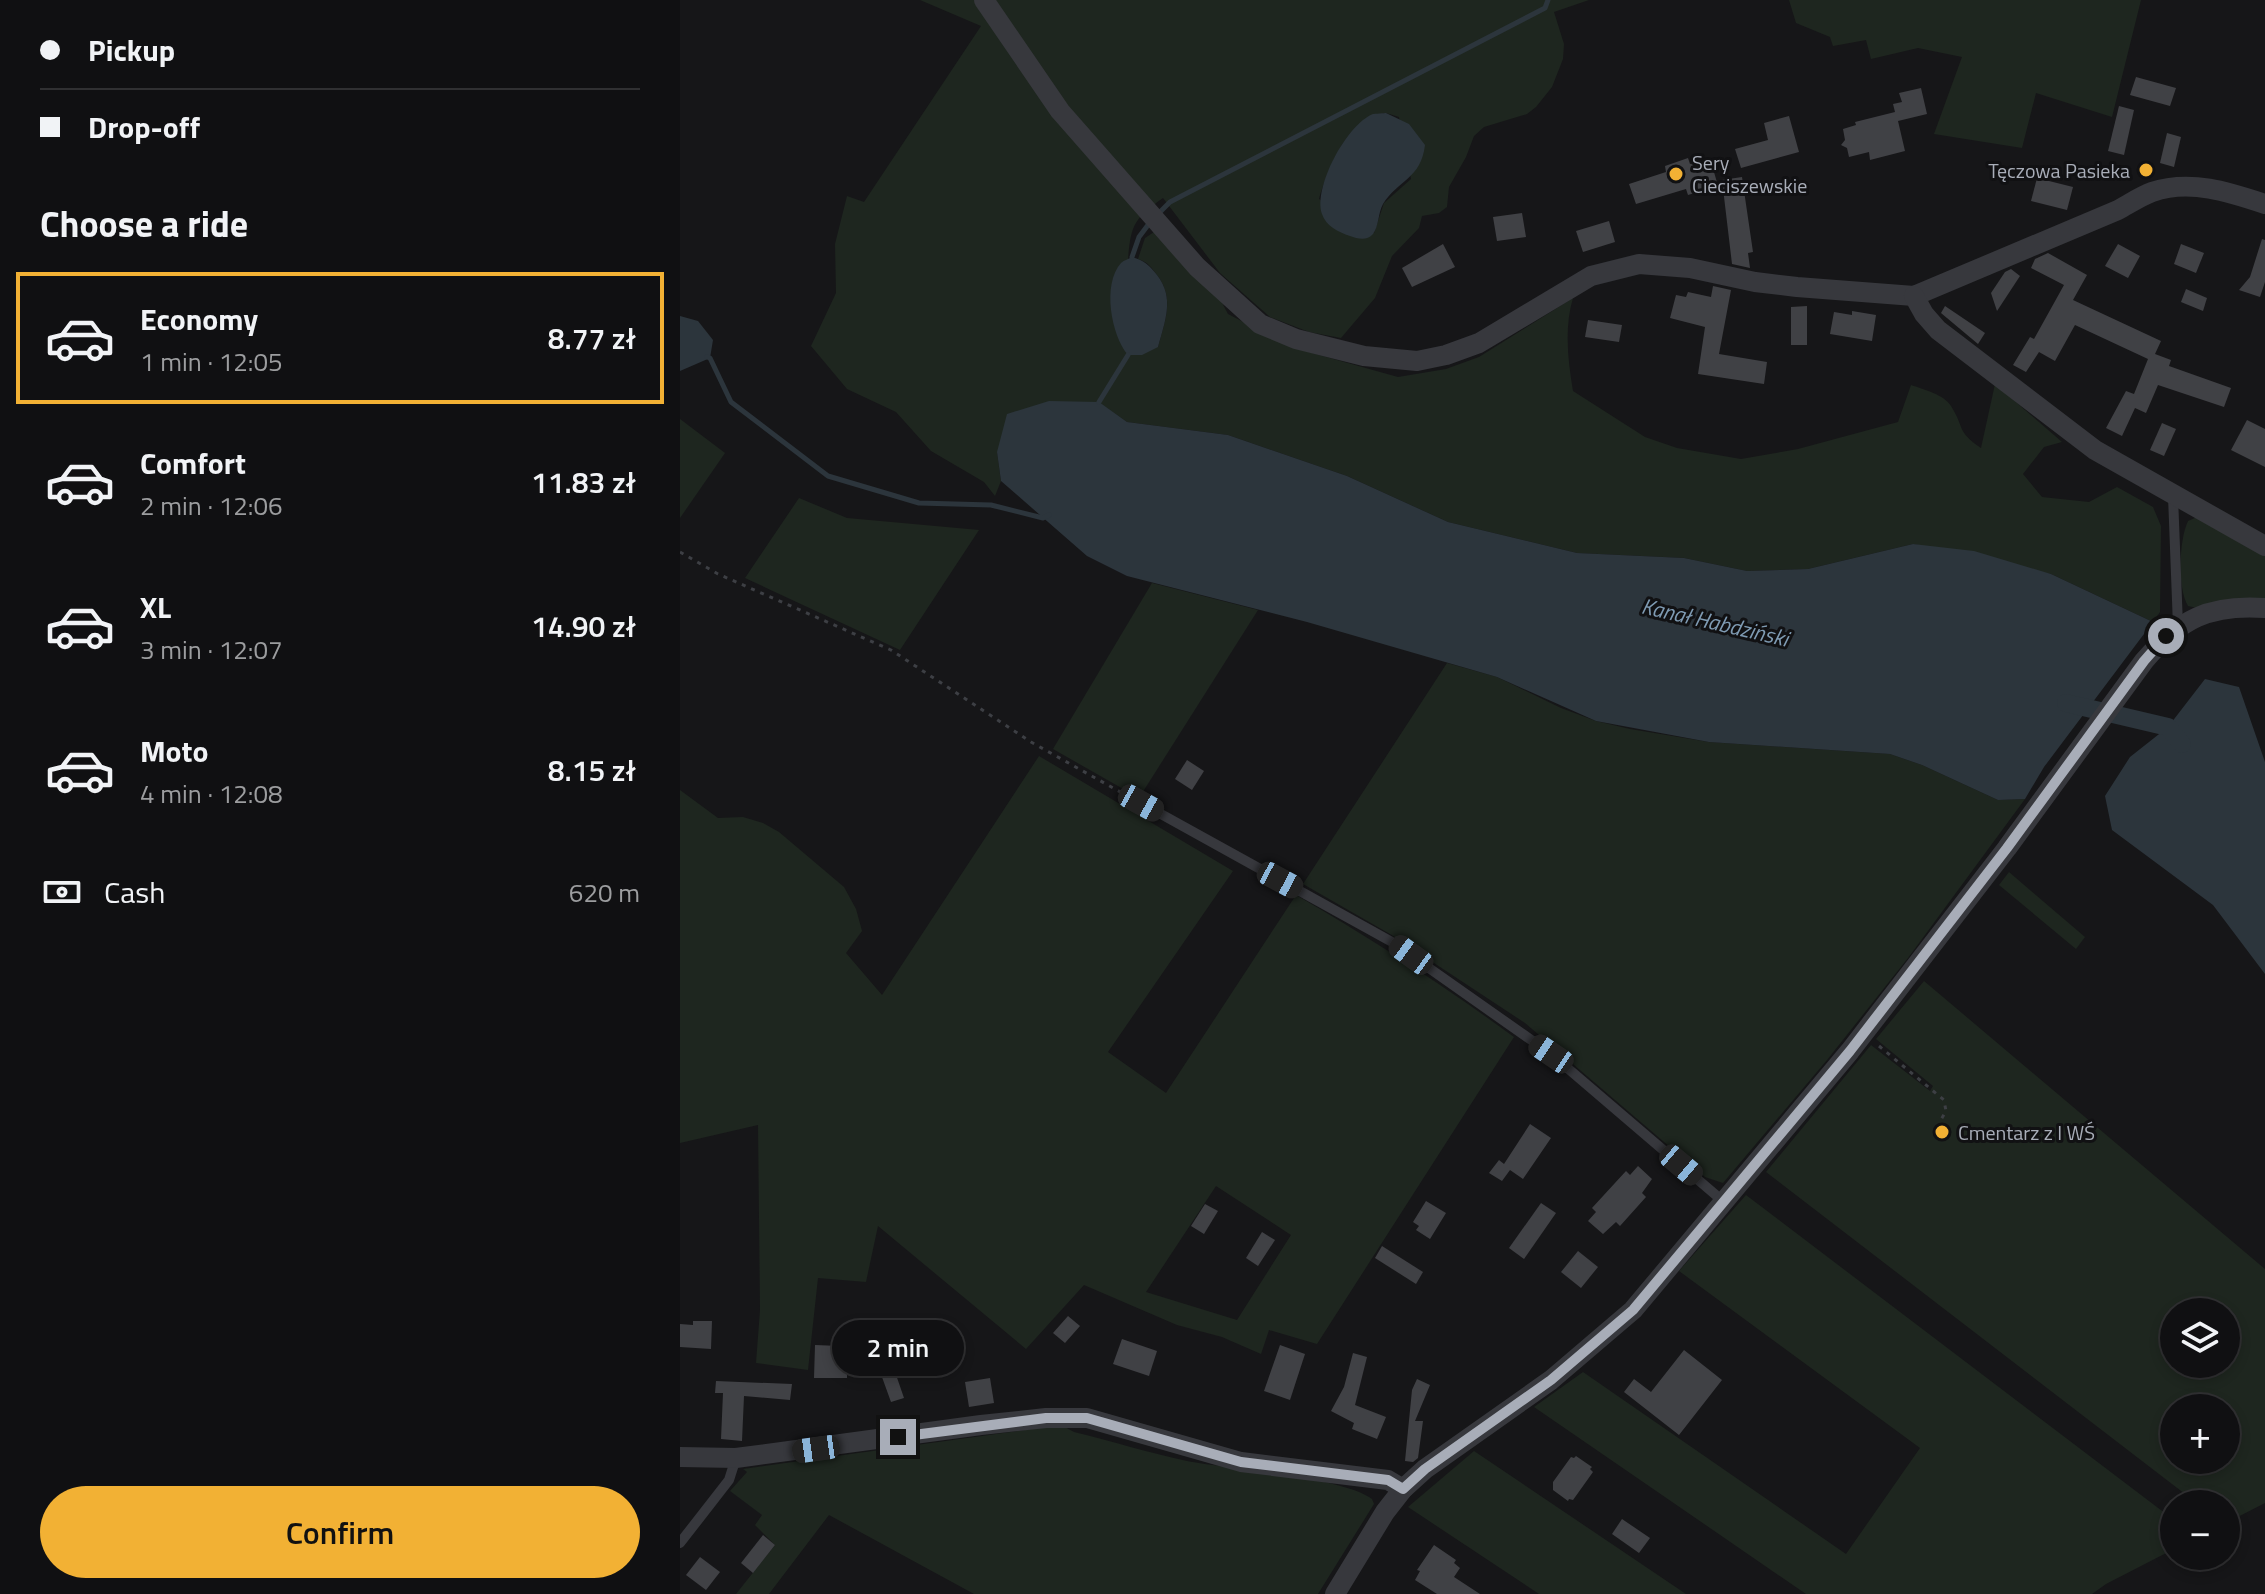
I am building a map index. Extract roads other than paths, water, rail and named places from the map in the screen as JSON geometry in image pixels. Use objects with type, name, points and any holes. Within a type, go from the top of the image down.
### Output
[{"type":"street","points":[[984,0],[1060,111],[1197,267],[1260,324],[1296,339],[1364,356],[1417,361],[1446,355],[1479,343],[1591,276],[1639,264],[1690,268],[1797,287],[1914,296],[2118,210],[2150,192],[2193,186],[2265,204]]},
{"type":"street","points":[[1914,296],[1938,330],[2095,450],[2265,546]]},
{"type":"street","points":[[1335,1594],[1385,1512],[1403,1489],[1425,1469],[1551,1380],[1633,1310],[1863,1034],[2166,636],[2198,616],[2265,608]]},
{"type":"street","points":[[680,1457],[736,1458],[981,1425],[1046,1418],[1087,1418],[1241,1462],[1388,1480],[1403,1489]]},
{"type":"lane","points":[[2173,496],[2178,626]]},
{"type":"lane","points":[[1141,803],[1392,942],[1551,1054],[1724,1202]]},
{"type":"lane","points":[[680,1543],[729,1480],[736,1458]]},
{"type":"water","points":[[1386,113],[1409,124],[1425,145],[1423,156],[1414,172],[1383,204],[1373,234],[1356,238],[1326,222],[1322,214],[1323,188],[1334,158],[1353,130],[1373,114]]},
{"type":"water","points":[[1132,257],[1146,264],[1157,275],[1167,301],[1166,319],[1158,347],[1142,355],[1128,355],[1117,335],[1111,309],[1115,272],[1121,263]]},
{"type":"water","points":[[680,316],[698,321],[713,340],[710,358],[680,371]]},
{"type":"water","points":[[1049,401],[1099,402],[1127,422],[1228,435],[1347,476],[1448,522],[1577,553],[1684,558],[1747,571],[1808,569],[1913,544],[1974,551],[2051,574],[2153,622],[2044,767],[2025,799],[1998,800],[1922,765],[1890,754],[1709,742],[1596,721],[1497,677],[1307,622],[1127,576],[1087,556],[1001,481],[997,452],[1007,414]]},
{"type":"water","points":[[2205,679],[2239,687],[2265,762],[2265,974],[2213,905],[2112,830],[2105,796],[2130,757],[2168,727]]},
{"type":"waterway","points":[[1158,214],[1170,202],[1545,8],[1548,0]]},
{"type":"waterway","points":[[1132,257],[1139,237],[1151,221]]},
{"type":"waterway","points":[[1099,402],[1128,355]]},
{"type":"waterway","points":[[707,357],[731,402],[828,476],[919,503],[991,505],[1043,518],[1049,515]]},
{"type":"waterway","name":"Kanał Habdziński","points":[[2066,703],[2168,727],[2182,744]]},
{"type":"place","name":"Tęczowa Pasieka","points":[[2146,170]]},
{"type":"place","name":"Sery Cieciszewskie","points":[[1676,174]]},
{"type":"place","name":"Cmentarz z I WŚ","points":[[1942,1132]]}]
